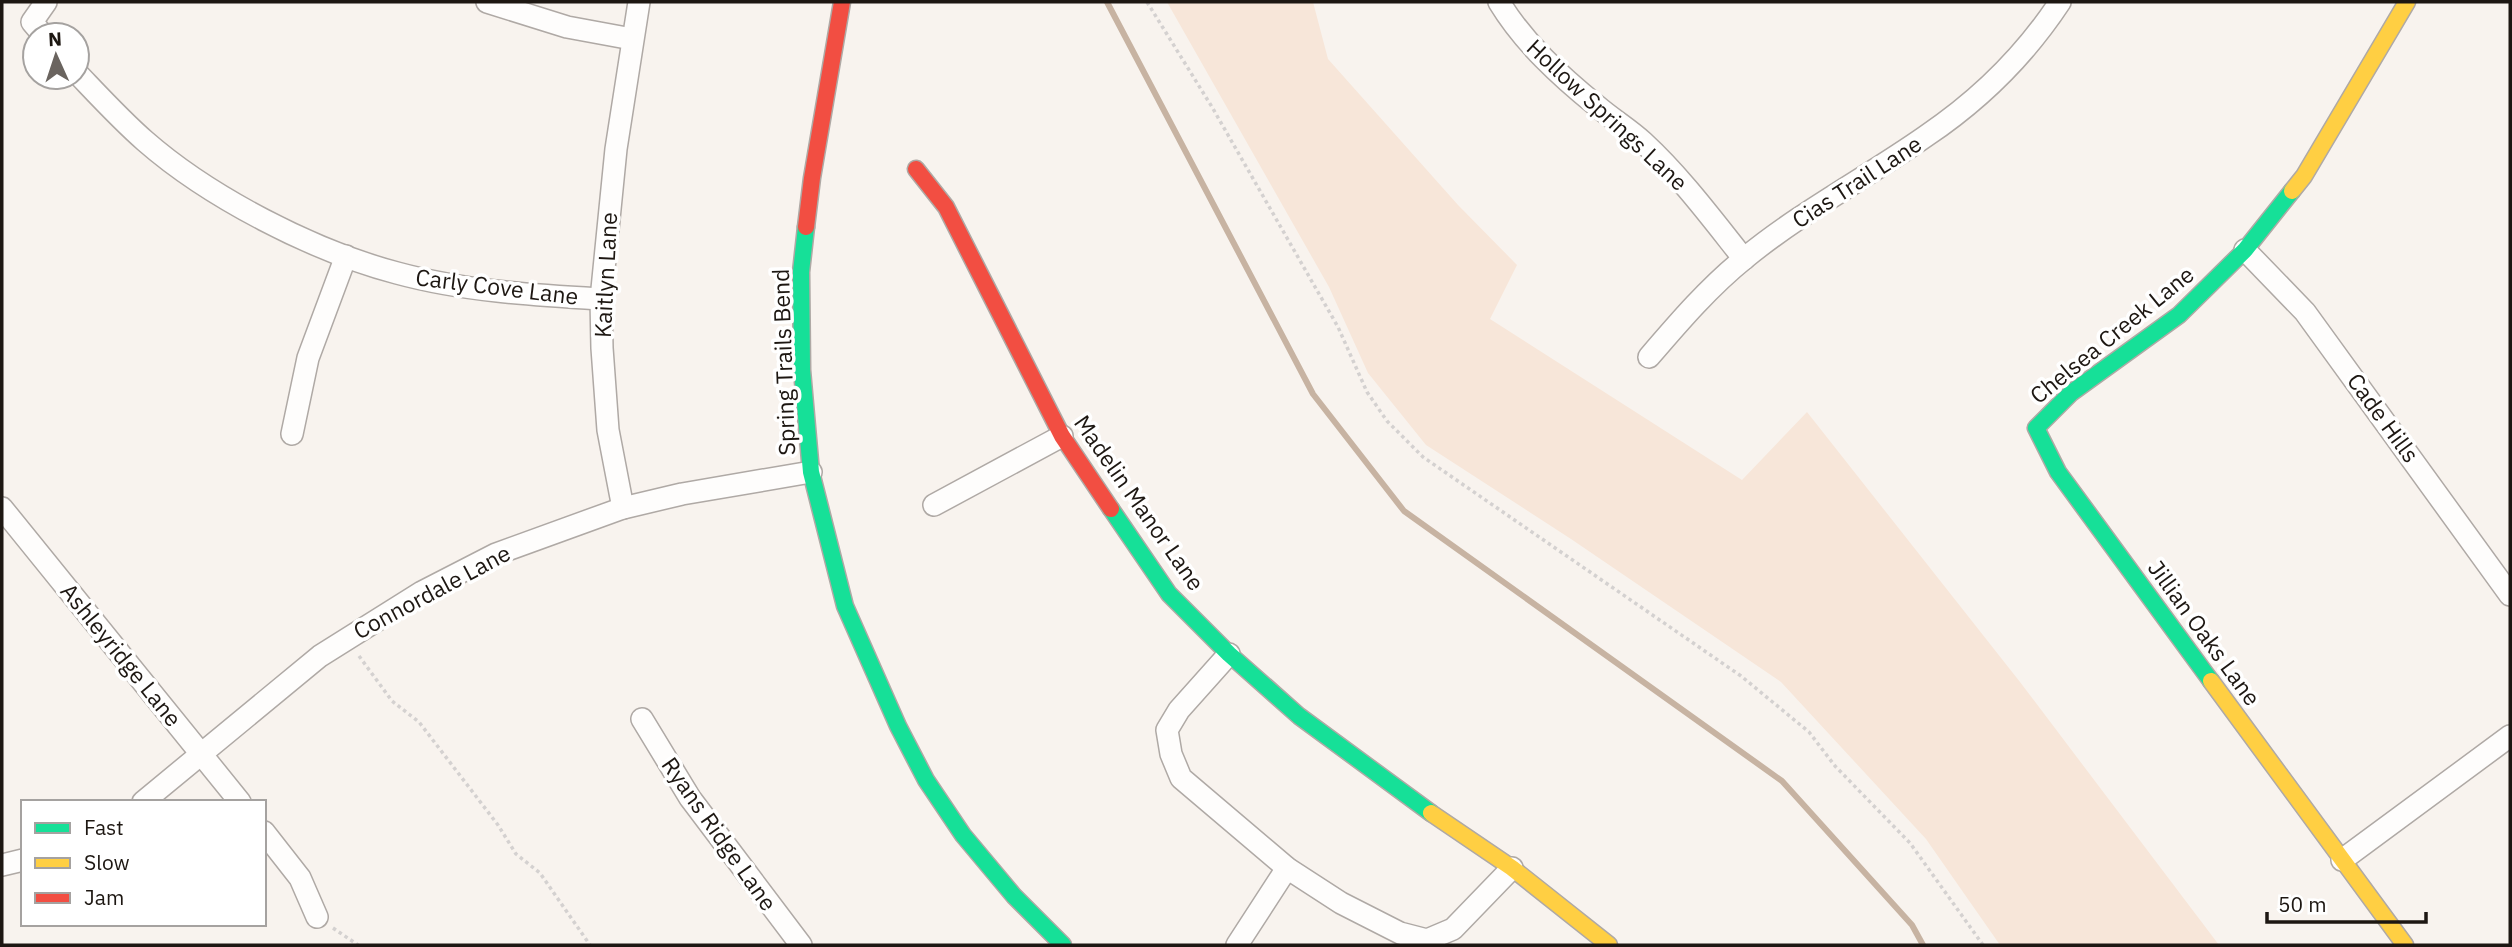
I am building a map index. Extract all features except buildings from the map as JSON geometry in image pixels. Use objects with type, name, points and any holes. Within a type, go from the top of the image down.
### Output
[{"type":"street","points":[[39,21],[46,2]]},
{"type":"street","points":[[486,2],[567,27],[632,39]]},
{"type":"street","name":"Kaitlyn Lane","points":[[623,508],[608,430],[601,299],[616,149],[639,2]]},
{"type":"street","name":"Spring Trails Bend","points":[[842,2],[812,178],[802,272],[802,370],[811,472],[845,606],[898,726],[926,780],[980,855],[1014,896],[1063,945]]},
{"type":"street","name":"Hollow Springs Lane","points":[[1499,2],[1514,27],[1546,61],[1643,142],[1682,183],[1744,258]]},
{"type":"street","name":"Cias Trail Lane","points":[[1649,357],[1692,307],[1744,258],[1805,214],[1928,135],[1993,82],[2042,29],[2060,2]]},
{"type":"street","name":"Chelsea Creek Lane","points":[[2036,428],[2070,393],[2179,315],[2245,250],[2304,176],[2407,2]]},
{"type":"street","name":"Carly Cove Lane","points":[[91,87],[146,142],[190,174],[239,205],[290,232],[346,256],[396,273],[464,287],[527,295],[601,299]]},
{"type":"street","name":"Madelin Manor Lane","points":[[916,169],[946,207],[1062,436],[1169,594],[1229,654],[1298,716],[1402,793],[1512,868],[1609,945]]},
{"type":"street","name":"Cade Hills","points":[[2245,250],[2305,312],[2510,595]]},
{"type":"street","points":[[292,435],[308,358],[346,256]]},
{"type":"street","name":"Jillian Oaks Lane","points":[[2036,428],[2058,472],[2405,945]]},
{"type":"street","points":[[934,505],[1062,436]]},
{"type":"street","name":"Connordale Lane","points":[[145,800],[320,656],[422,593],[496,554],[623,508],[682,494],[811,472]]},
{"type":"street","name":"Ashleyridge Lane","points":[[2,508],[10,534],[202,754],[238,800]]},
{"type":"street","points":[[1229,654],[1179,710],[1167,730],[1171,754],[1181,778],[1287,868],[1341,904],[1400,933],[1427,940],[1453,929],[1512,868]]},
{"type":"street","name":"Ryans Ridge Lane","points":[[642,719],[690,798],[801,945]]},
{"type":"street","points":[[2342,860],[2510,736]]},
{"type":"street","points":[[266,835],[300,878],[317,917]]},
{"type":"street","points":[[2,865],[21,860]]},
{"type":"street","points":[[1237,945],[1287,868]]},
{"type":"path","points":[[1147,2],[1212,107],[1338,327],[1367,392],[1387,421],[1423,457],[1741,676],[1809,732],[1835,766],[1910,843],[1983,945]]},
{"type":"path","points":[[346,639],[392,701],[419,722],[498,825],[516,854],[540,873],[590,945]]},
{"type":"path","points":[[317,917],[358,945]]},
{"type":"shaded area","points":[[1167,2],[1313,2],[1328,59],[1458,205],[1517,265],[1490,319],[1742,480],[1807,412],[2020,682],[2219,945],[2000,945],[1926,839],[1781,682],[1571,539],[1426,445],[1368,373],[1329,287]]},
{"type":"waterway","points":[[1107,2],[1313,394],[1404,511],[1782,781],[1912,925],[1923,945]]},
{"type":"traffic: fast","points":[[2211,681],[2058,472],[2036,428],[2071,393],[2179,315],[2245,250],[2292,191]]},
{"type":"traffic: fast","points":[[806,227],[801,272],[802,370],[811,472],[845,606],[898,726],[926,780],[963,835],[1014,896],[1063,945]]},
{"type":"traffic: fast","points":[[1111,509],[1169,594],[1229,654],[1299,716],[1431,813]]},
{"type":"traffic: slow","points":[[2292,191],[2304,176],[2407,2]]},
{"type":"traffic: slow","points":[[2211,681],[2405,945]]},
{"type":"traffic: slow","points":[[1431,813],[1512,868],[1609,945]]},
{"type":"traffic: jam","points":[[806,227],[842,2]]},
{"type":"traffic: jam","points":[[916,169],[946,207],[1062,436],[1111,509]]}]
